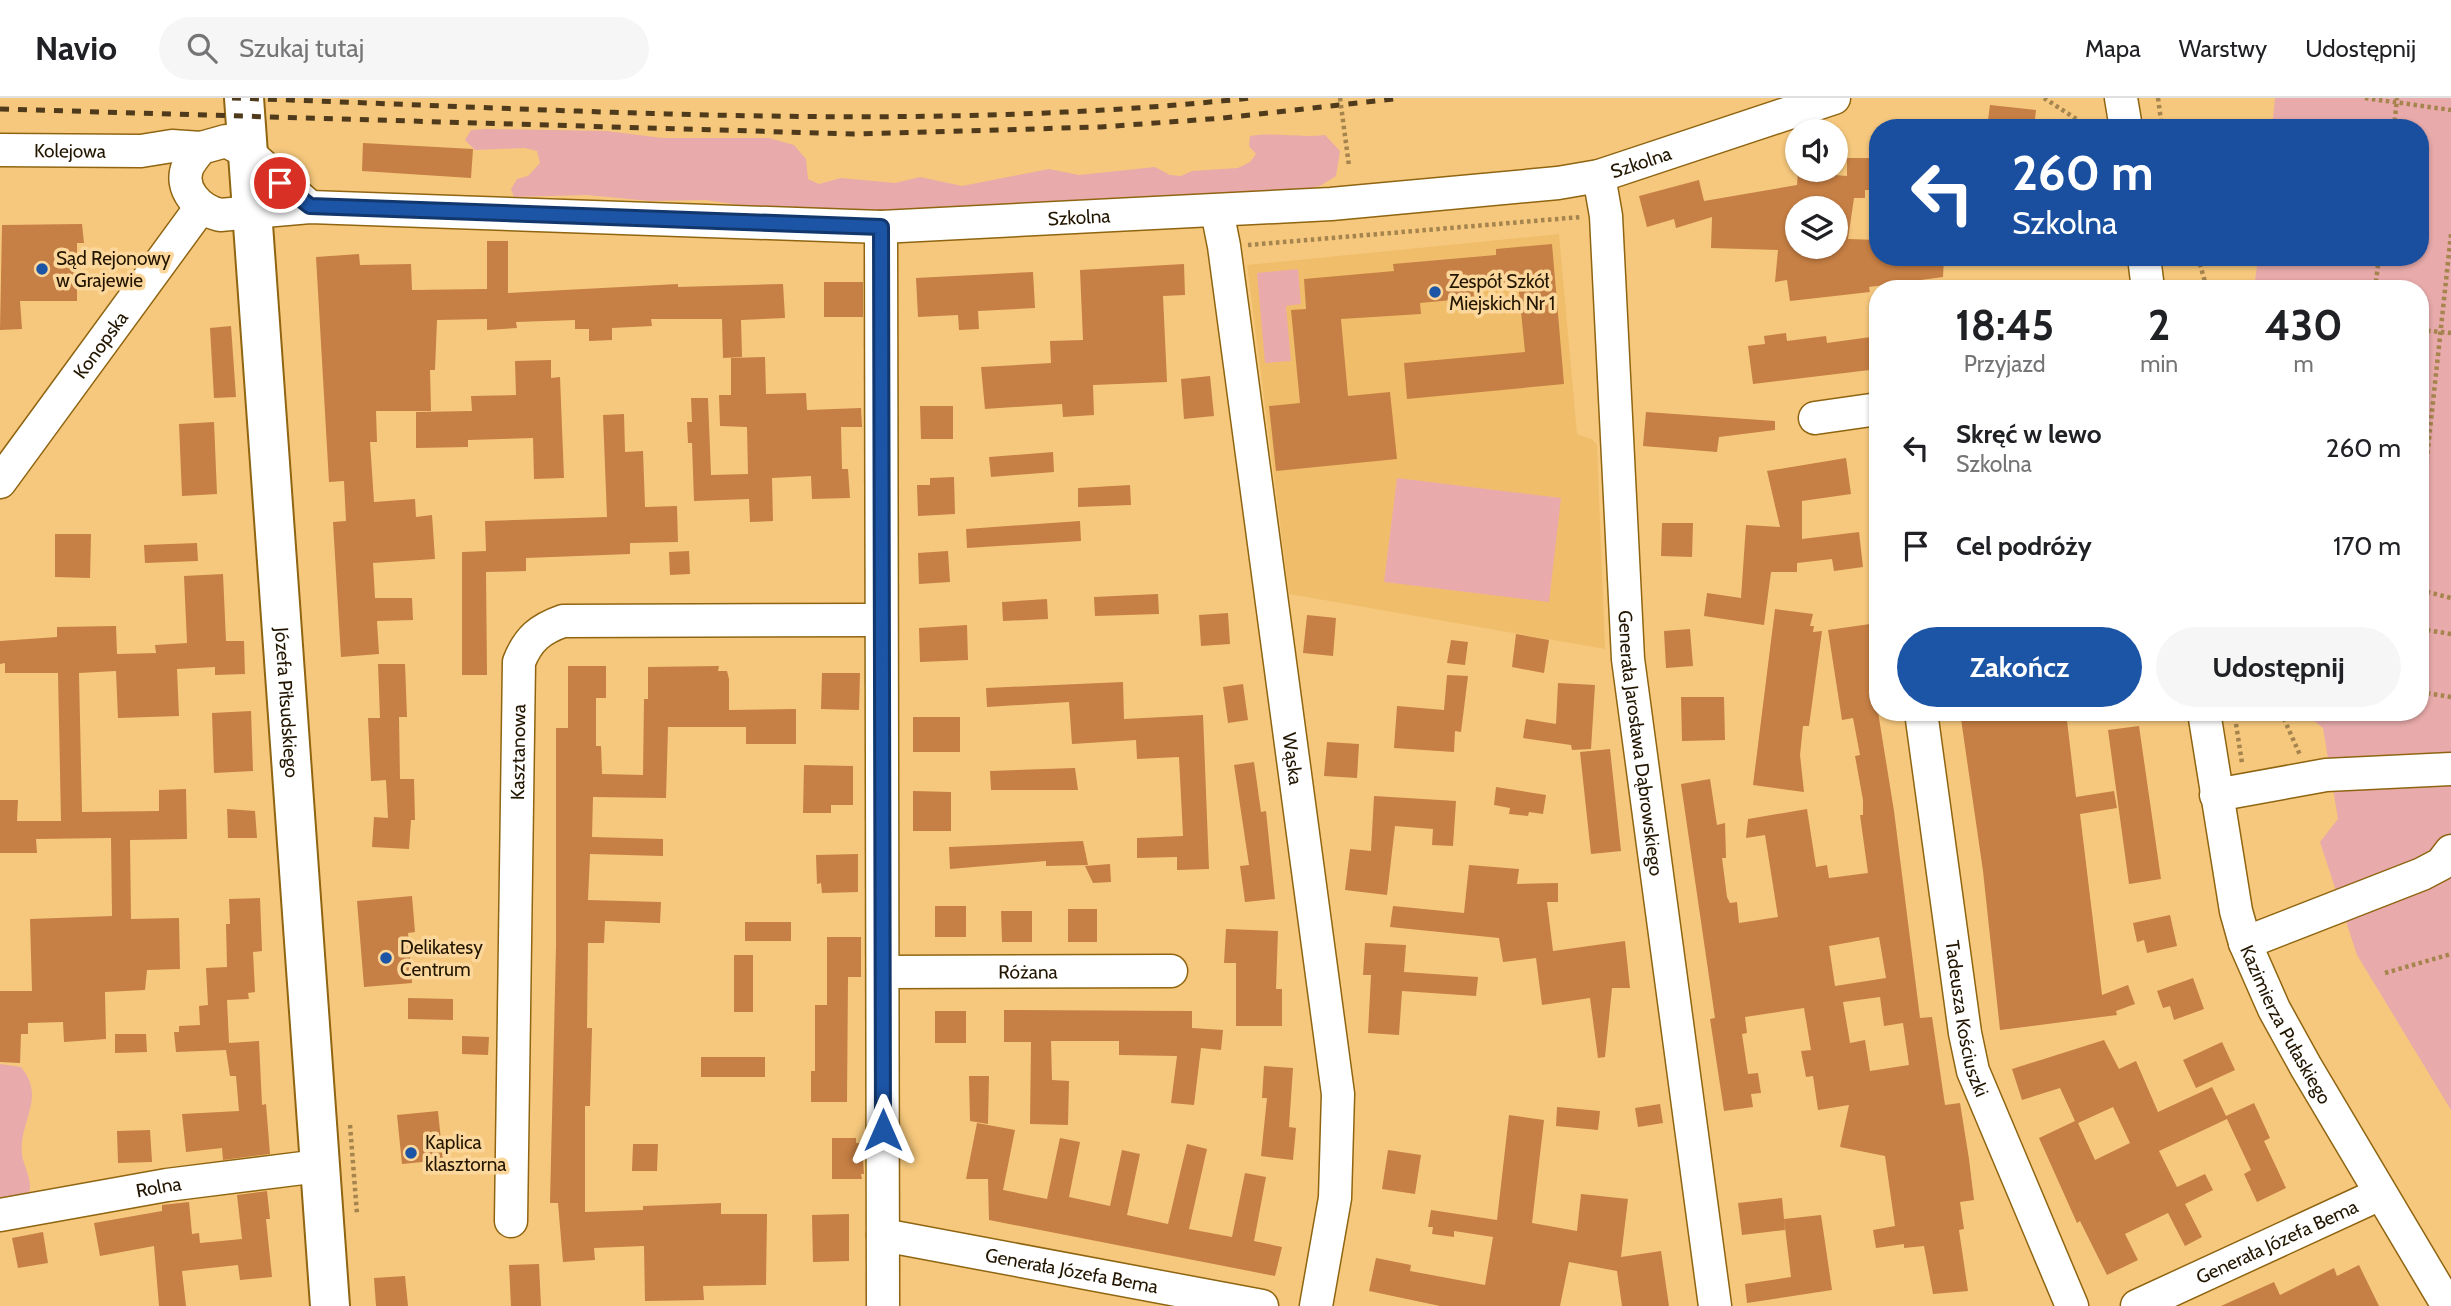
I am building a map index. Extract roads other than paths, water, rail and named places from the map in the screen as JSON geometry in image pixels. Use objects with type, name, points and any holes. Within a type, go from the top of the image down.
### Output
[{"type":"main road","name":"Józefa Piłsudskiego","points":[[244,98],[330,1306]]},
{"type":"street","name":"Szkolna","points":[[253,210],[310,206],[881,227],[1331,204],[1558,183],[1599,176],[1834,98]]},
{"type":"street","points":[[2121,98],[2124,119]]},
{"type":"street","points":[[193,196],[187,167],[201,148],[226,141],[247,152],[310,206]]},
{"type":"street","name":"Kolejowa","points":[[0,150],[141,151],[172,146],[201,148]]},
{"type":"street","points":[[141,151],[193,196],[220,215],[253,210]]},
{"type":"street","name":"Generała Jarosława Dąbrowskiego","points":[[1599,176],[1606,216],[1628,659],[1714,1306]]},
{"type":"street","name":"Konopska","points":[[0,482],[193,196]]},
{"type":"street","name":"Wąska","points":[[1217,211],[1224,246],[1338,1094],[1335,1198],[1316,1306]]},
{"type":"street","points":[[881,227],[883,1306]]},
{"type":"street","points":[[1815,418],[1869,410]]},
{"type":"street","name":"Kasztanowa","points":[[511,1221],[519,662],[524,647],[544,627],[563,621],[880,620]]},
{"type":"street","name":"Tadeusza Kościuszki","points":[[1923,721],[1965,1033],[1973,1071],[1987,1111],[2072,1306]]},
{"type":"street","name":"Kazimierza Pułaskiego","points":[[2205,721],[2216,795],[2245,943],[2274,1009],[2448,1306]]},
{"type":"street","points":[[2216,795],[2311,778],[2451,769]]},
{"type":"street","points":[[2245,943],[2422,874],[2441,864],[2451,850]]},
{"type":"street","name":"Różana","points":[[884,972],[1171,971]]},
{"type":"street","name":"Rolna","points":[[0,1215],[167,1185],[319,1166]]},
{"type":"street","name":"Generała Józefa Bema","points":[[2137,1306],[2380,1194]]},
{"type":"street","name":"Generała Józefa Bema","points":[[883,1235],[1262,1306]]},
{"type":"railway","points":[[232,98],[742,116],[869,117],[1124,109],[1251,98]]},
{"type":"railway","points":[[0,109],[854,134],[1101,127],[1223,118],[1402,98]]},
{"type":"place","name":"Sąd Rejonowy w Grajewie","points":[[42,269]]},
{"type":"place","name":"Zespół Szkół Miejskich Nr 1","points":[[1435,292]]},
{"type":"place","name":"Delikatesy Centrum","points":[[386,958]]},
{"type":"place","name":"Kaplica klasztorna","points":[[411,1153]]}]
